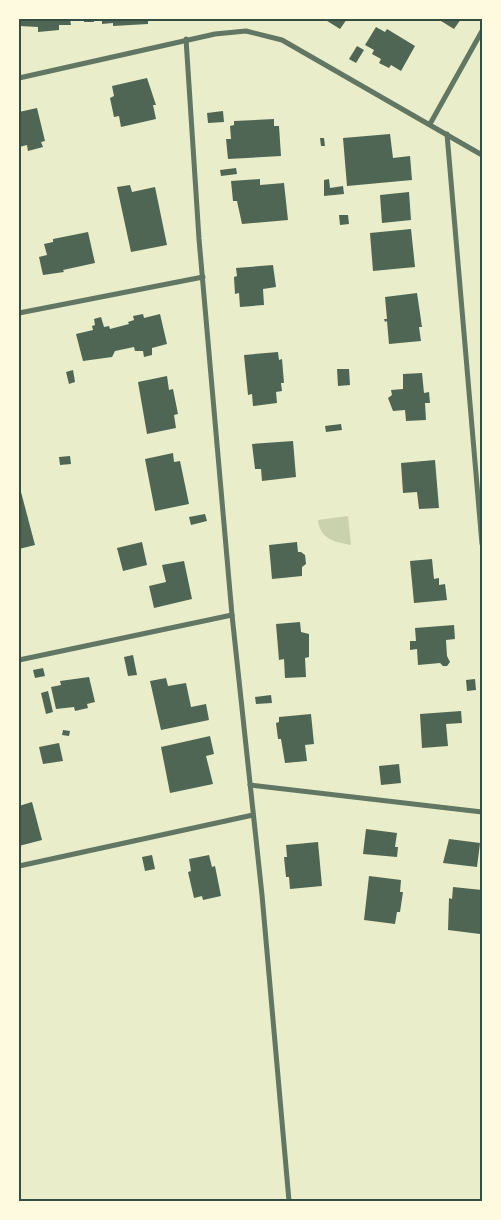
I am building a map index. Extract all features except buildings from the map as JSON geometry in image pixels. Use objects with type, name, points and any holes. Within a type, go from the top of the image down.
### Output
[{"type":"street","points":[[19,78],[186,39],[246,31],[282,40],[482,155]]},
{"type":"street","points":[[430,124],[482,31]]},
{"type":"street","points":[[186,39],[203,277],[232,615],[253,815],[289,1201]]},
{"type":"street","points":[[447,134],[482,544]]},
{"type":"street","points":[[19,313],[203,277]]},
{"type":"street","points":[[19,660],[232,615]]},
{"type":"street","points":[[250,785],[482,812]]},
{"type":"street","points":[[19,866],[253,815]]},
{"type":"green space","points":[[348,516],[351,545],[334,541],[322,532],[319,526],[318,520]]}]
